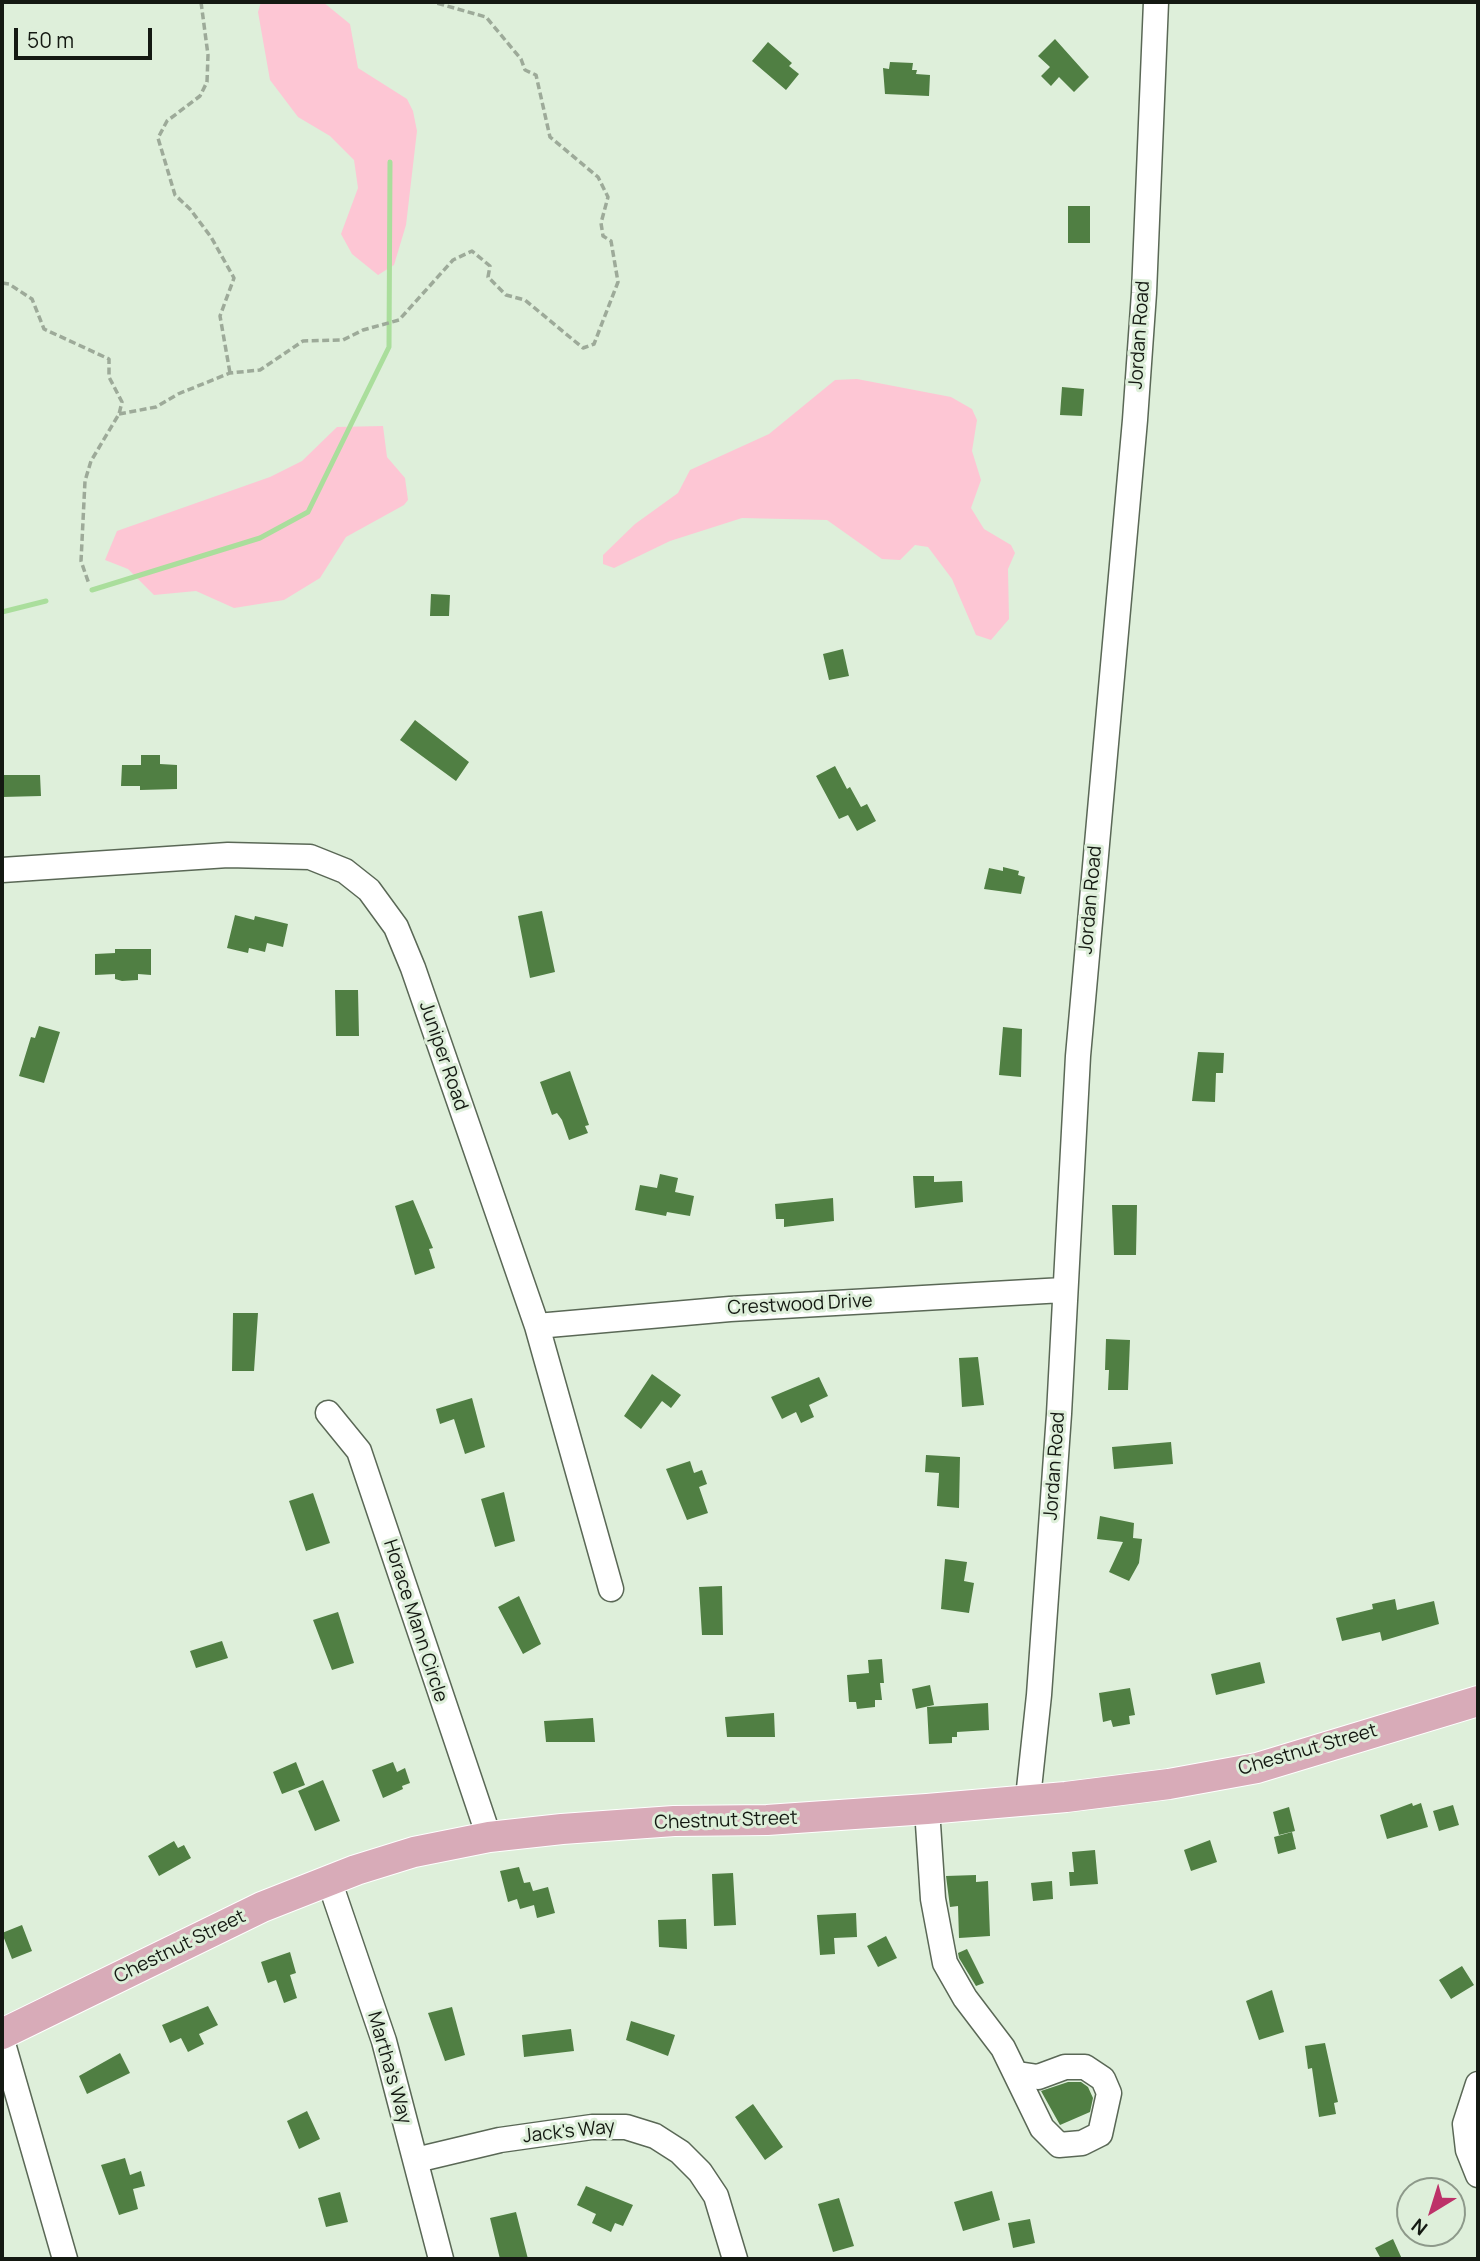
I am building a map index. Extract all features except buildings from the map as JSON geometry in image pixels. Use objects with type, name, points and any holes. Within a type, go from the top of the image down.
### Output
[{"type":"main road","name":"Chestnut Street","points":[[2,2035],[262,1907],[328,1880],[414,1852],[489,1838],[674,1821],[768,1821],[1066,1797],[1169,1784],[1257,1768],[1478,1700]]},
{"type":"street","name":"Jordan Road","points":[[1028,1798],[1040,1681],[1059,1414],[1063,1290],[1078,1056],[1135,420],[1144,293],[1156,2]]},
{"type":"street","name":"Juniper Road","points":[[2,870],[228,855],[310,857],[345,871],[369,890],[396,927],[413,968],[537,1326],[611,1589]]},
{"type":"street","name":"Crestwood Drive","points":[[537,1326],[730,1309],[1063,1290]]},
{"type":"street","name":"Horace Mann Circle","points":[[328,1413],[359,1451],[489,1838]]},
{"type":"street","points":[[927,1809],[933,1899],[945,1963],[1018,2074]]},
{"type":"street","name":"Martha's Way","points":[[328,1880],[384,2041],[441,2259]]},
{"type":"street","points":[[2,2040],[25,2129],[65,2259]]},
{"type":"street","points":[[1478,2084],[1465,2124],[1468,2150],[1478,2175]]},
{"type":"street","name":"Jack's Way","points":[[416,2160],[500,2140],[592,2126],[626,2127],[655,2136],[680,2152],[700,2172],[716,2196],[735,2259]]},
{"type":"path","points":[[201,2],[208,55],[206,82],[200,96],[167,121],[158,138],[175,195],[190,209],[211,237],[234,278],[220,316],[230,373]]},
{"type":"path","points":[[119,414],[156,407],[178,394],[230,373],[260,370],[303,341],[343,340],[363,330],[399,320],[453,260],[472,251],[490,266],[488,278],[506,295],[525,300],[583,348],[594,344],[618,282],[611,241],[603,236],[601,223],[608,197],[598,177],[550,137],[536,75],[525,70],[521,59],[486,17],[433,2]]},
{"type":"path","points":[[2,283],[9,284],[32,299],[44,330],[109,359],[109,377],[122,402],[119,414],[91,461],[85,481],[82,561],[89,584]]},
{"type":"shaded area","points":[[261,2],[323,2],[350,24],[358,68],[407,99],[413,111],[417,131],[406,225],[394,265],[378,275],[352,254],[341,234],[358,188],[354,160],[330,136],[298,117],[270,80],[258,12]]},
{"type":"shaded area","points":[[857,379],[951,397],[972,409],[977,420],[972,451],[981,480],[971,508],[984,529],[1011,545],[1015,553],[1008,569],[1009,619],[991,640],[976,635],[952,579],[928,547],[915,545],[900,560],[882,559],[827,520],[742,518],[670,541],[614,568],[603,564],[603,555],[635,524],[678,493],[690,470],[769,434],[835,380]]},
{"type":"shaded area","points":[[383,426],[387,457],[405,478],[408,500],[404,505],[346,537],[320,578],[284,600],[234,608],[196,591],[154,595],[128,569],[105,560],[117,531],[270,477],[302,461],[337,427]]},
{"type":"waterway","points":[[92,590],[260,538],[308,512],[389,347],[390,162]]},
{"type":"waterway","points":[[2,612],[46,601]]}]
